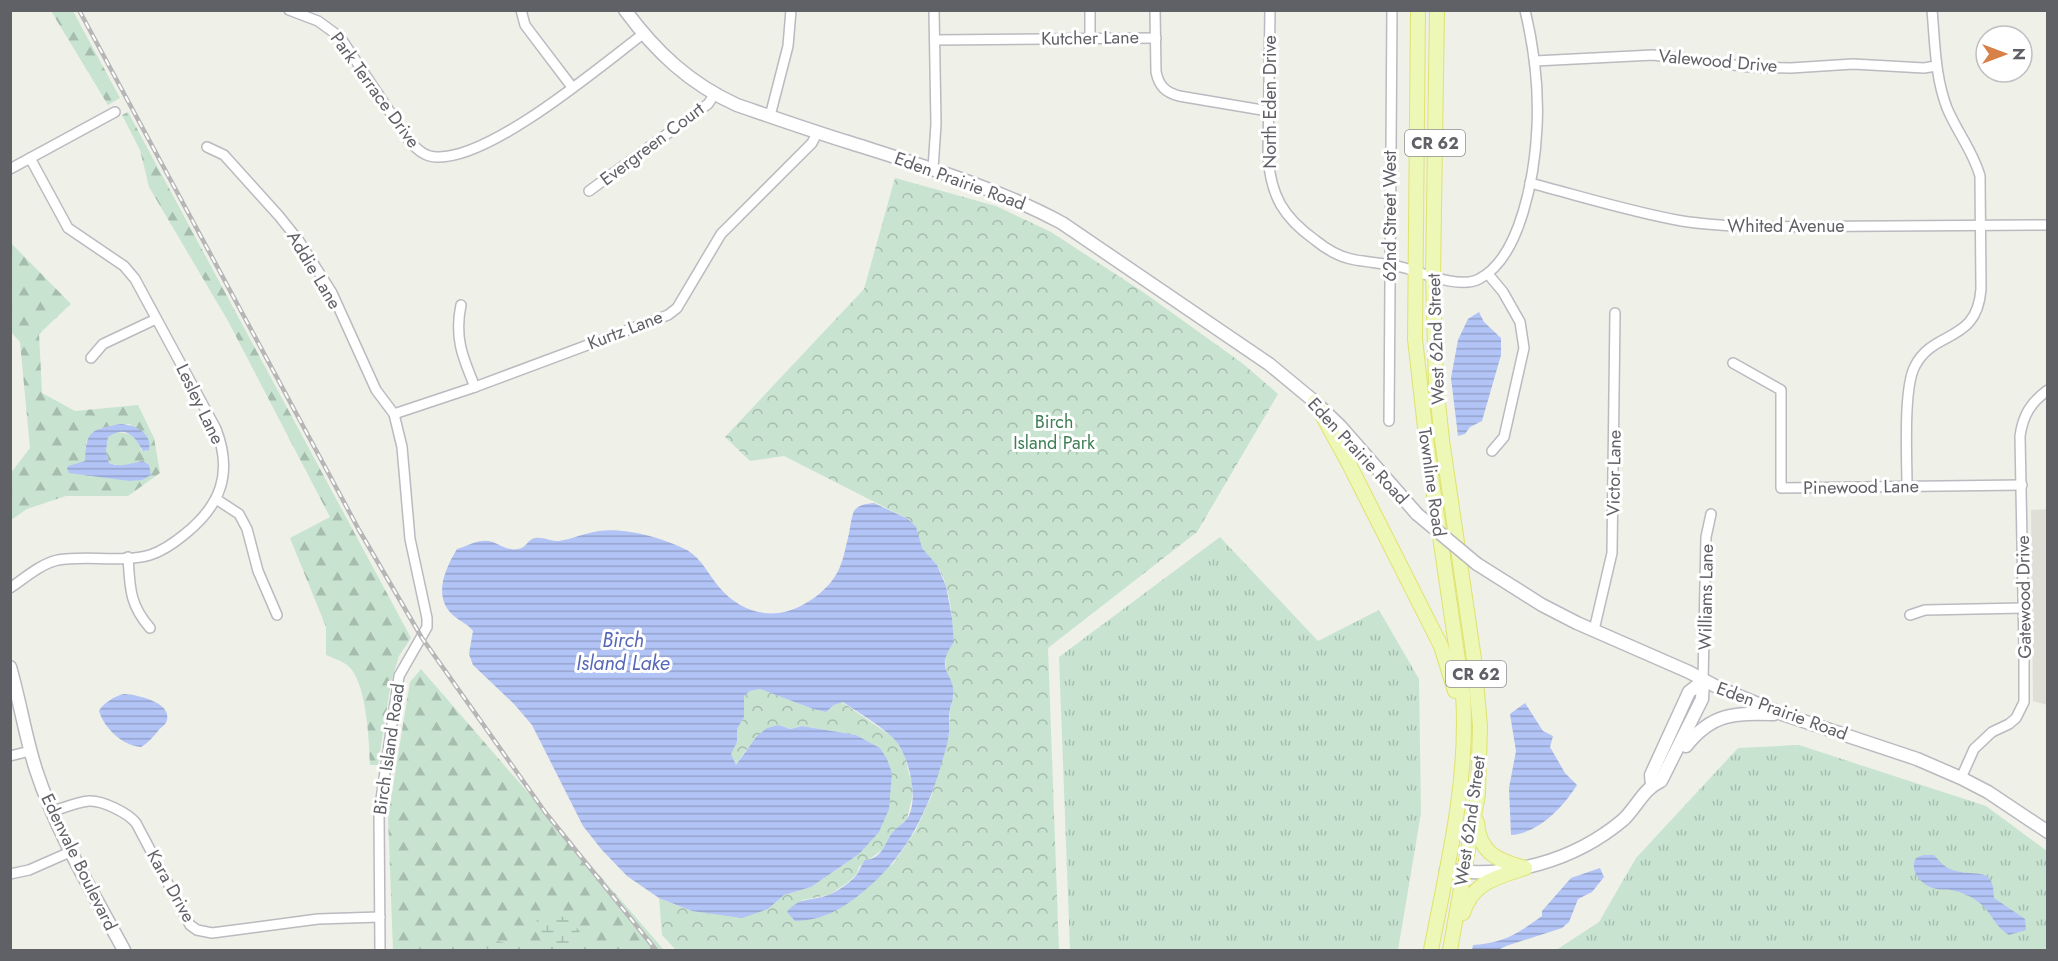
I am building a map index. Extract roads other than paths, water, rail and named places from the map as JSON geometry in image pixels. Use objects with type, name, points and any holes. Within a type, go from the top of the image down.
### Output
[{"type":"main road","name":"Eden Prairie Road","points":[[625,10],[643,34],[672,64],[714,95],[817,133],[933,169],[1029,205],[1062,223],[1269,364],[1340,426],[1418,514],[1477,564],[1542,605],[1689,672],[1703,681],[1785,715],[1917,759],[1961,778],[1988,792],[2048,832]]},
{"type":"main road","name":"Townline Road","points":[[1418,10],[1415,339],[1420,397],[1464,718],[1459,795],[1431,951]]},
{"type":"main road","name":"West 62nd Street","points":[[1437,10],[1433,276],[1437,398],[1478,692],[1480,760],[1478,794],[1450,951]]},
{"type":"main road","points":[[1315,402],[1441,646],[1453,682],[1462,749]]},
{"type":"main road","name":"Edenvale Boulevard","points":[[10,667],[30,751],[51,812],[124,951]]},
{"type":"main road","points":[[1456,951],[1462,919],[1472,895],[1489,879],[1561,857],[1585,846],[1625,818],[1652,785],[1661,782],[1702,699],[1703,681]]},
{"type":"main road","points":[[1652,785],[1651,775],[1689,692],[1703,681]]},
{"type":"main road","points":[[1670,766],[1696,733],[1717,719],[1739,714],[1785,715]]},
{"type":"main road","points":[[1478,794],[1478,830],[1484,847],[1500,860],[1525,868]]},
{"type":"main road","points":[[1446,870],[1464,872],[1525,868]]},
{"type":"street","name":"Park Terrace Drive","points":[[289,10],[318,21],[340,37],[410,142],[425,155],[446,157],[505,134],[643,34]]},
{"type":"street","points":[[521,10],[525,25],[572,87]]},
{"type":"street","points":[[770,116],[786,55],[791,10]]},
{"type":"street","points":[[933,169],[936,124],[934,10]]},
{"type":"street","points":[[1090,10],[1090,38]]},
{"type":"street","points":[[1155,10],[1155,38]]},
{"type":"street","name":"North Eden Drive","points":[[1269,10],[1269,175],[1282,209],[1293,223],[1327,249],[1351,259],[1391,265],[1442,280],[1473,282],[1488,274]]},
{"type":"street","name":"62nd Street West","points":[[1389,421],[1392,10]]},
{"type":"street","points":[[1492,451],[1504,437],[1524,348],[1520,322],[1503,292],[1488,274],[1507,250],[1514,236],[1530,183],[1538,126],[1535,61],[1525,10]]},
{"type":"street","points":[[1907,486],[1910,378],[1921,357],[1929,348],[1961,331],[1970,323],[1980,301],[1981,289],[1980,176],[1975,160],[1947,107],[1936,66],[1932,10]]},
{"type":"street","name":"Kutcher Lane","points":[[935,40],[1155,38],[1157,80],[1170,94],[1268,111]]},
{"type":"street","name":"Valewood Drive","points":[[1535,61],[1653,55],[1750,67],[1791,68],[1853,63],[1924,68],[1936,66]]},
{"type":"street","name":"Evergreen Court","points":[[589,191],[708,104],[714,95]]},
{"type":"street","points":[[10,169],[115,112]]},
{"type":"street","name":"Kurtz Lane","points":[[394,414],[475,387],[668,315],[677,308],[721,234],[812,143],[817,133]]},
{"type":"street","name":"Addie Lane","points":[[207,147],[224,156],[299,241],[332,293],[376,390],[394,414]]},
{"type":"street","name":"Lesley Lane","points":[[10,588],[38,569],[57,560],[149,556],[163,550],[176,542],[207,515],[216,498],[224,473],[221,443],[216,429],[135,279],[124,266],[68,228],[30,158]]},
{"type":"street","name":"Whited Avenue","points":[[1530,183],[1645,213],[1718,225],[2048,225]]},
{"type":"street","points":[[461,305],[458,342],[475,387]]},
{"type":"street","name":"Victor Lane","points":[[1594,630],[1612,553],[1616,313]]},
{"type":"street","points":[[91,358],[103,344],[156,319]]},
{"type":"street","name":"Pinewood Lane","points":[[1733,363],[1781,390],[1781,488],[2022,485]]},
{"type":"street","name":"Gatewood Drive","points":[[1961,778],[1974,749],[1992,732],[2016,718],[2024,702],[2020,436],[2026,412],[2044,393]]},
{"type":"street","name":"Birch Island Road","points":[[380,951],[379,813],[399,676],[427,627],[410,539],[402,447],[394,414]]},
{"type":"street","points":[[216,498],[238,514],[247,529],[258,571],[277,615]]},
{"type":"street","name":"Williams Lane","points":[[1703,681],[1706,537],[1712,514]]},
{"type":"street","points":[[128,557],[131,596],[140,616],[150,628]]},
{"type":"street","points":[[1910,615],[1925,610],[2024,608]]},
{"type":"street","points":[[10,756],[30,751]]},
{"type":"street","name":"Kara Drive","points":[[51,812],[88,801],[126,808],[190,925],[204,935],[318,919],[380,917]]},
{"type":"street","points":[[10,874],[29,870],[70,852]]},
{"type":"water","points":[[1479,312],[1484,322],[1501,338],[1501,355],[1482,421],[1470,427],[1465,434],[1458,436],[1451,378],[1458,340],[1468,319]]},
{"type":"water","points":[[120,424],[136,428],[145,434],[149,450],[143,451],[130,434],[115,433],[108,437],[106,451],[109,463],[122,465],[143,461],[149,465],[151,475],[142,480],[129,481],[69,473],[68,466],[85,461],[87,443],[92,433]]},
{"type":"water","name":"Birch Island Lake","points":[[874,503],[908,519],[916,527],[922,548],[937,565],[946,586],[952,618],[954,642],[945,660],[953,689],[947,746],[934,787],[920,820],[891,865],[864,891],[824,916],[795,921],[787,912],[792,907],[802,901],[831,894],[849,882],[856,876],[865,860],[876,857],[893,832],[907,819],[913,800],[911,776],[903,753],[892,737],[843,702],[834,705],[826,712],[760,689],[750,691],[744,696],[744,717],[737,729],[737,742],[731,754],[736,765],[757,736],[767,728],[779,725],[790,729],[802,726],[856,735],[880,748],[892,773],[889,809],[879,832],[859,854],[811,887],[784,895],[768,909],[742,918],[692,911],[659,898],[627,876],[602,850],[583,826],[532,725],[514,704],[473,665],[469,654],[473,631],[447,608],[442,592],[445,574],[457,549],[480,541],[488,541],[518,549],[535,538],[559,541],[599,531],[632,532],[667,541],[687,550],[701,562],[731,599],[746,608],[762,613],[779,613],[804,604],[827,587],[841,565],[854,511],[866,504]]},
{"type":"water","points":[[123,694],[151,700],[164,708],[167,714],[166,723],[141,747],[121,740],[115,735],[105,724],[99,711],[103,705]]},
{"type":"water","points":[[1525,703],[1543,731],[1553,736],[1550,747],[1565,773],[1577,785],[1565,802],[1549,818],[1531,829],[1511,835],[1509,788],[1516,751],[1510,714]]},
{"type":"water","points":[[1934,855],[1950,869],[1987,876],[1991,880],[1994,898],[2025,919],[2026,930],[2009,935],[1974,899],[1959,892],[1932,888],[1924,883],[1915,872],[1914,863],[1918,857]]},
{"type":"water","points":[[1600,868],[1604,877],[1592,892],[1578,899],[1569,922],[1562,928],[1498,950],[1472,950],[1473,945],[1502,940],[1525,928],[1542,916],[1542,911],[1571,878]]},
{"type":"railway","points":[[79,10],[359,530],[422,638],[545,812],[656,950]]},
{"type":"park label","name":"Birch Island Park","points":[[1054,432]]}]
